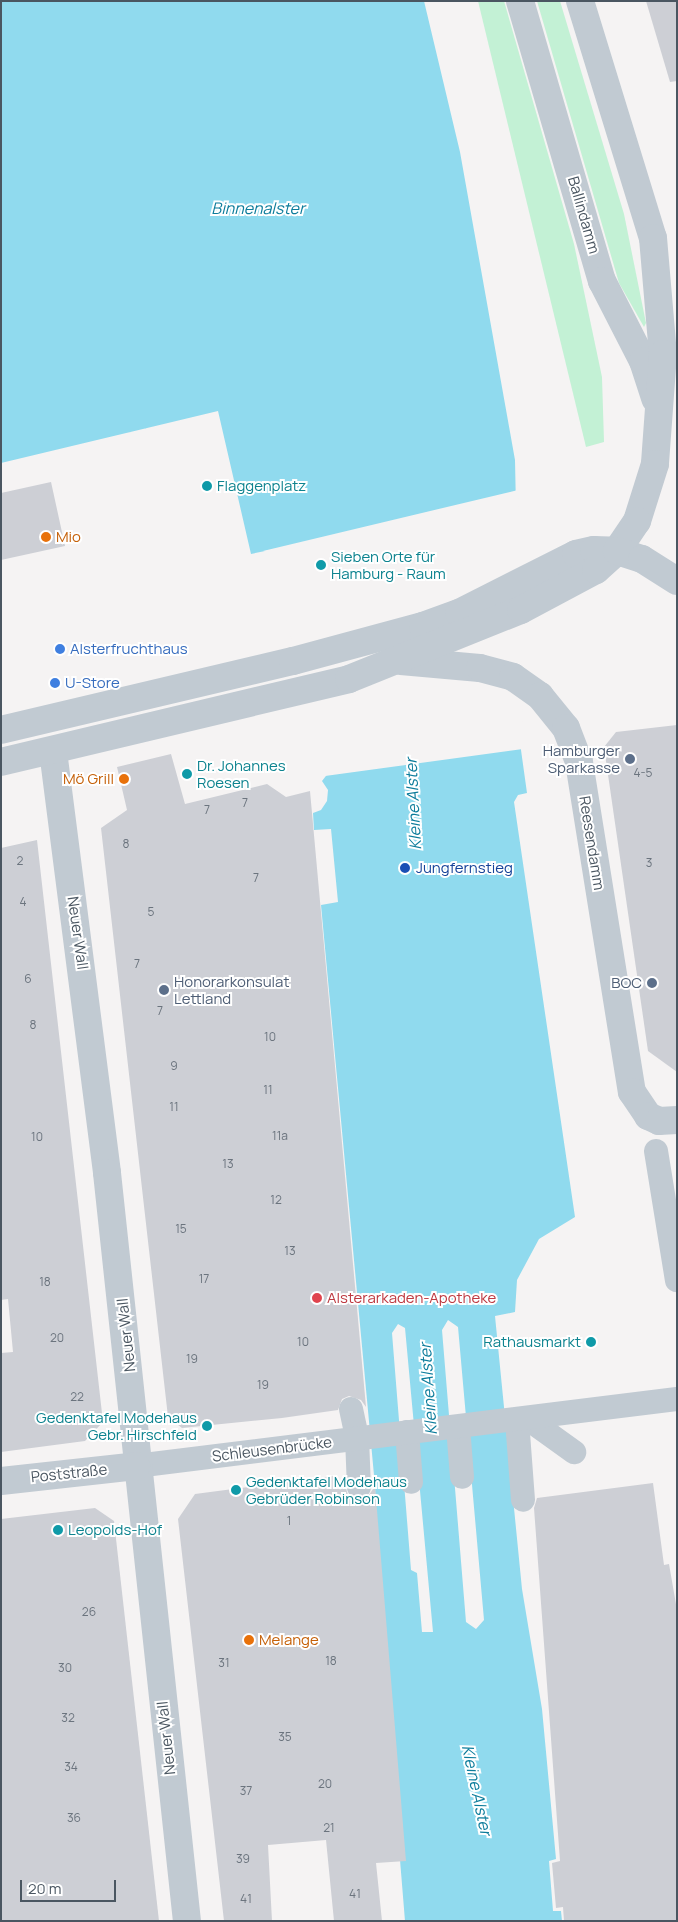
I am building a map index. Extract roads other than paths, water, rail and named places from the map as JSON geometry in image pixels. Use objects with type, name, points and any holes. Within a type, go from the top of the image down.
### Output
[{"type":"street","name":"Ballindamm","points":[[520,1],[602,281],[643,361],[660,423]]},
{"type":"street","name":"Ballindamm","points":[[580,1],[653,238],[663,354],[660,423],[655,464],[637,521],[629,555]]},
{"type":"street","points":[[1,730],[293,661],[424,626],[520,584],[576,554],[594,550],[629,555],[677,581]]},
{"type":"street","points":[[1,762],[349,679],[521,610],[596,570],[629,555]]},
{"type":"street","name":"Reesendamm","points":[[396,661],[480,668],[523,683],[557,714],[579,762],[632,1092],[648,1116],[659,1121],[677,1120]]},
{"type":"street","name":"Neuer Wall","points":[[53,751],[106,1164],[136,1422],[136,1466],[186,1921]]},
{"type":"street","points":[[656,1151],[674,1249],[677,1280]]},
{"type":"street","name":"Schleusenbrücke","points":[[136,1466],[677,1399]]},
{"type":"street","points":[[351,1409],[364,1437],[360,1488]]},
{"type":"street","points":[[519,1420],[574,1452]]},
{"type":"street","points":[[519,1420],[524,1500]]},
{"type":"street","points":[[458,1427],[462,1477]]},
{"type":"street","points":[[407,1432],[411,1482]]},
{"type":"street","name":"Poststraße","points":[[1,1481],[136,1466]]},
{"type":"water","points":[[1,1],[424,1],[460,152],[515,460],[521,750],[527,793],[518,795],[514,802],[575,1217],[539,1239],[517,1280],[515,1312],[495,1316],[522,1589],[542,1709],[556,1859],[549,1861],[553,1911],[561,1911],[562,1921],[405,1921],[372,1516],[376,1514],[375,1486],[321,905],[338,902],[331,829],[314,830],[313,813],[321,810],[327,801],[328,790],[322,781],[329,772],[270,550],[251,554],[218,411],[1,463]],"holes":[[[448,1320],[458,1327],[484,1620],[476,1629],[466,1622],[442,1330]],[[398,1324],[405,1328],[433,1632],[422,1632],[417,1573],[411,1570],[392,1333]]]},
{"type":"place","name":"Flaggenplatz","points":[[207,486]]},
{"type":"place","name":"Mio","points":[[46,537]]},
{"type":"place","name":"Sieben Orte für Hamburg - Raum","points":[[321,565]]},
{"type":"place","name":"Alsterfruchthaus","points":[[60,649]]},
{"type":"place","name":"U-Store","points":[[55,683]]},
{"type":"place","name":"Hamburger Sparkasse","points":[[630,759]]},
{"type":"place","name":"Dr. Johannes Roesen","points":[[187,774]]},
{"type":"place","name":"Mö Grill","points":[[124,779]]},
{"type":"place","name":"Jungfernstieg","points":[[405,868]]},
{"type":"place","name":"BOC","points":[[652,983]]},
{"type":"place","name":"Honorarkonsulat Lettland","points":[[164,990]]},
{"type":"place","name":"Alsterarkaden-Apotheke","points":[[317,1298]]},
{"type":"place","name":"Rathausmarkt","points":[[591,1342]]},
{"type":"place","name":"Gedenktafel Modehaus Gebr. Hirschfeld","points":[[207,1426]]},
{"type":"place","name":"Gedenktafel Modehaus Gebrüder Robinson","points":[[236,1490]]},
{"type":"place","name":"Leopolds-Hof","points":[[58,1530]]},
{"type":"place","name":"Melange","points":[[249,1640]]},
{"type":"water label","name":"Binnenalster","points":[[258,208]]},
{"type":"water label","name":"Kleine Alster","points":[[413,804]]},
{"type":"water label","name":"Kleine Alster","points":[[428,1389]]},
{"type":"water label","name":"Kleine Alster","points":[[477,1790]]}]
